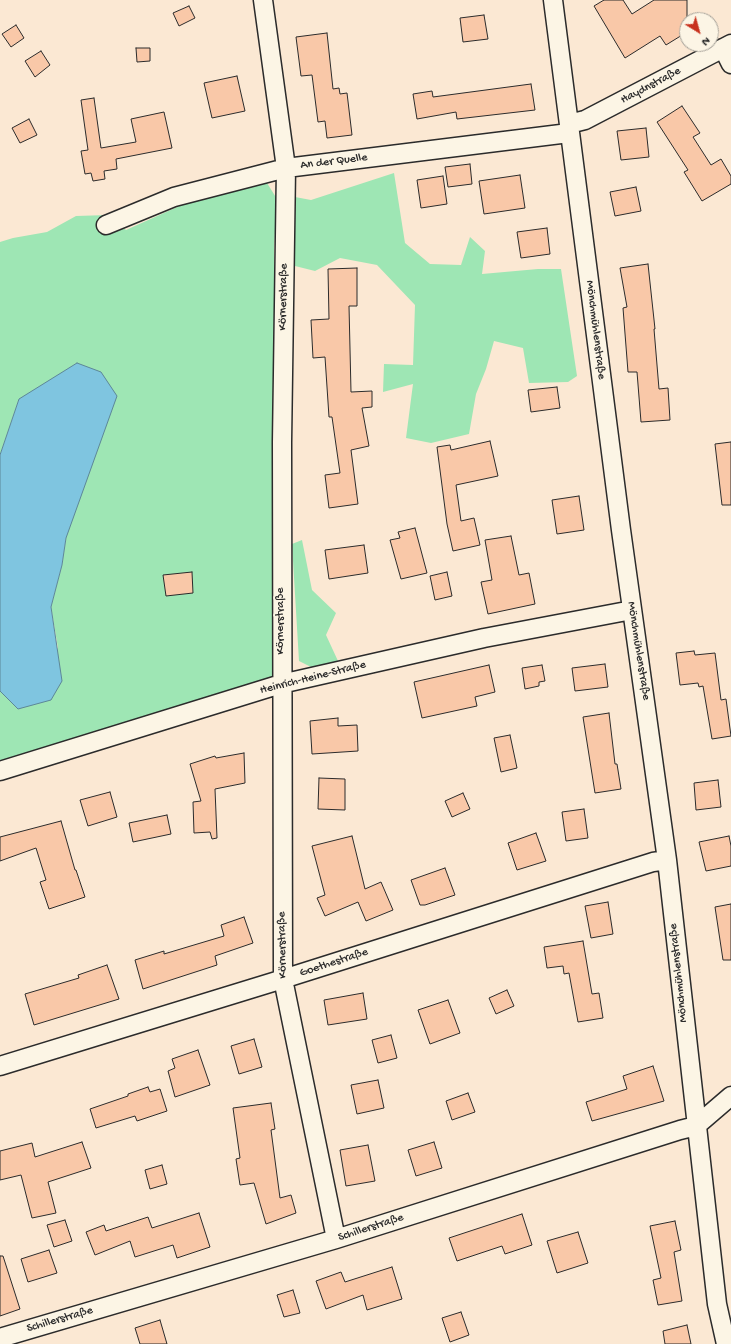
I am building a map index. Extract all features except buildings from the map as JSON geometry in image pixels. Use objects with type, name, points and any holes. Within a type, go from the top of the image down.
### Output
[{"type":"street","name":"Körnerstraße","points":[[263,0],[286,168],[282,442],[281,684],[283,980],[336,1239]]},
{"type":"street","name":"Mönchmühlenstraße","points":[[553,0],[632,610],[667,860],[717,1304],[726,1344]]},
{"type":"street","name":"Haydnstraße","points":[[569,129],[728,52]]},
{"type":"street","name":"An der Quelle","points":[[106,225],[174,197],[286,168],[569,129]]},
{"type":"street","name":"Heinrich-Heine-Straße","points":[[0,771],[281,684],[484,638],[632,610]]},
{"type":"street","name":"Goethestraße","points":[[0,1066],[283,980],[653,862],[667,860]]},
{"type":"street","name":"Schillerstraße","points":[[0,1338],[336,1239],[696,1126],[731,1096]]},
{"type":"green space","points":[[394,173],[405,243],[430,264],[461,265],[470,237],[485,251],[482,274],[538,269],[561,269],[577,376],[568,382],[529,383],[523,348],[494,341],[486,369],[476,394],[469,434],[431,443],[406,438],[413,384],[383,392],[384,364],[413,365],[415,305],[377,265],[340,258],[315,271],[295,266],[295,197],[311,200]]},
{"type":"green space","points":[[267,183],[277,199],[274,248],[276,680],[0,768],[0,691],[18,709],[58,648],[51,607],[62,565],[66,538],[19,399],[0,455],[0,242],[13,238],[47,232],[76,216],[108,215],[126,230],[195,199]]},
{"type":"green space","points":[[302,540],[312,590],[336,613],[326,635],[338,661],[315,669],[299,661],[292,544]]},
{"type":"water","points":[[77,363],[101,372],[117,396],[66,538],[62,565],[51,607],[62,681],[51,700],[18,709],[0,691],[0,455],[19,399]]}]
